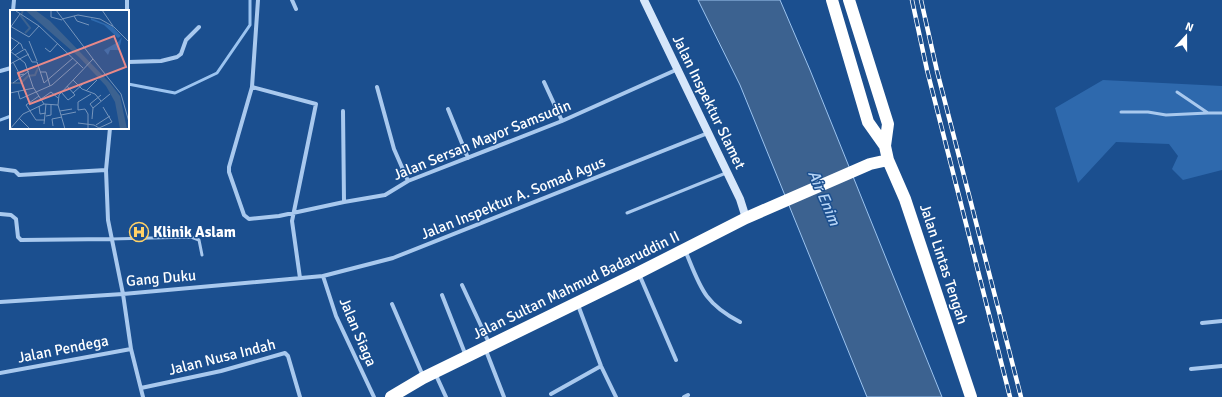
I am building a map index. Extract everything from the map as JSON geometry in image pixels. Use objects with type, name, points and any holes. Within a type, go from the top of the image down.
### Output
[{"type":"highway","points":[[832,0],[868,122],[885,146]]},
{"type":"highway","points":[[848,0],[888,124],[885,146]]},
{"type":"highway","name":"Jalan Lintas Tengah","points":[[885,146],[888,160],[905,199],[971,397]]},
{"type":"highway","name":"Jalan Sultan Mahmud Badaruddin II","points":[[391,397],[424,378],[685,250],[746,218],[870,164],[888,160]]},
{"type":"street","points":[[13,10],[14,0]]},
{"type":"street","points":[[126,10],[127,0]]},
{"type":"street","points":[[258,0],[252,87],[316,104],[292,221],[300,278]]},
{"type":"street","points":[[292,0],[296,9]]},
{"type":"street","name":"Jalan Inspektur Slamet","points":[[644,0],[740,198],[746,218]]},
{"type":"street","points":[[129,62],[161,62],[176,57],[181,54],[186,40],[199,27]]},
{"type":"street","points":[[0,71],[10,68]]},
{"type":"street","name":"Jalan Sersan Mayor Samsudin","points":[[252,87],[229,172],[244,215],[249,219],[294,213],[385,195],[408,181],[562,121],[678,69]]},
{"type":"street","points":[[544,82],[562,121]]},
{"type":"street","points":[[377,87],[394,149],[408,181]]},
{"type":"street","points":[[448,109],[468,158]]},
{"type":"street","points":[[343,111],[344,202]]},
{"type":"street","points":[[110,129],[106,170],[108,220],[123,294],[131,349],[142,388],[143,397]]},
{"type":"street","name":"Jalan Inspektur A. Somad Agus","points":[[323,276],[394,258],[708,133]]},
{"type":"street","points":[[0,169],[15,171],[19,175],[106,170]]},
{"type":"street","points":[[0,214],[11,215],[16,218],[18,237],[21,240],[111,239]]},
{"type":"street","points":[[685,250],[703,292],[722,312],[740,322]]},
{"type":"street","points":[[638,273],[676,360]]},
{"type":"street","name":"Gang Duku","points":[[0,302],[123,294],[323,276]]},
{"type":"street","name":"Jalan Siaga","points":[[323,276],[336,316],[374,397]]},
{"type":"street","points":[[462,286],[488,347],[504,397]]},
{"type":"street","points":[[442,295],[466,357]]},
{"type":"street","points":[[577,303],[601,366],[616,397]]},
{"type":"street","points":[[392,304],[424,378]]},
{"type":"street","points":[[1202,323],[1222,321]]},
{"type":"street","name":"Jalan Pendega","points":[[0,374],[131,349]]},
{"type":"street","name":"Jalan Nusa Indah","points":[[142,388],[221,371],[284,353],[288,356],[300,397]]},
{"type":"street","points":[[550,394],[601,366]]},
{"type":"street","points":[[1191,369],[1222,366]]},
{"type":"street","points":[[435,373],[446,397]]},
{"type":"lane","points":[[1177,92],[1208,113]]},
{"type":"lane","points":[[1121,112],[1148,112],[1166,115],[1222,113]]},
{"type":"lane","points":[[627,213],[728,173]]},
{"type":"lane","points":[[111,239],[191,237],[199,240],[202,255]]},
{"type":"shaded area","points":[[1103,80],[1222,86],[1222,170],[1183,180],[1172,169],[1178,156],[1169,144],[1116,142],[1078,183],[1055,108]]},
{"type":"water","name":"Air Enim","points":[[698,0],[780,0],[810,70],[942,397],[867,397],[740,85]]},
{"type":"waterway","points":[[129,84],[175,93],[217,73],[250,25],[250,0]]},
{"type":"waterway","points":[[0,120],[10,116]]},
{"type":"railway","points":[[912,0],[927,70],[1010,397]]},
{"type":"railway","points":[[921,0],[937,71],[1021,397]]},
{"type":"place","name":"Klinik Aslam","points":[[139,232]]}]
